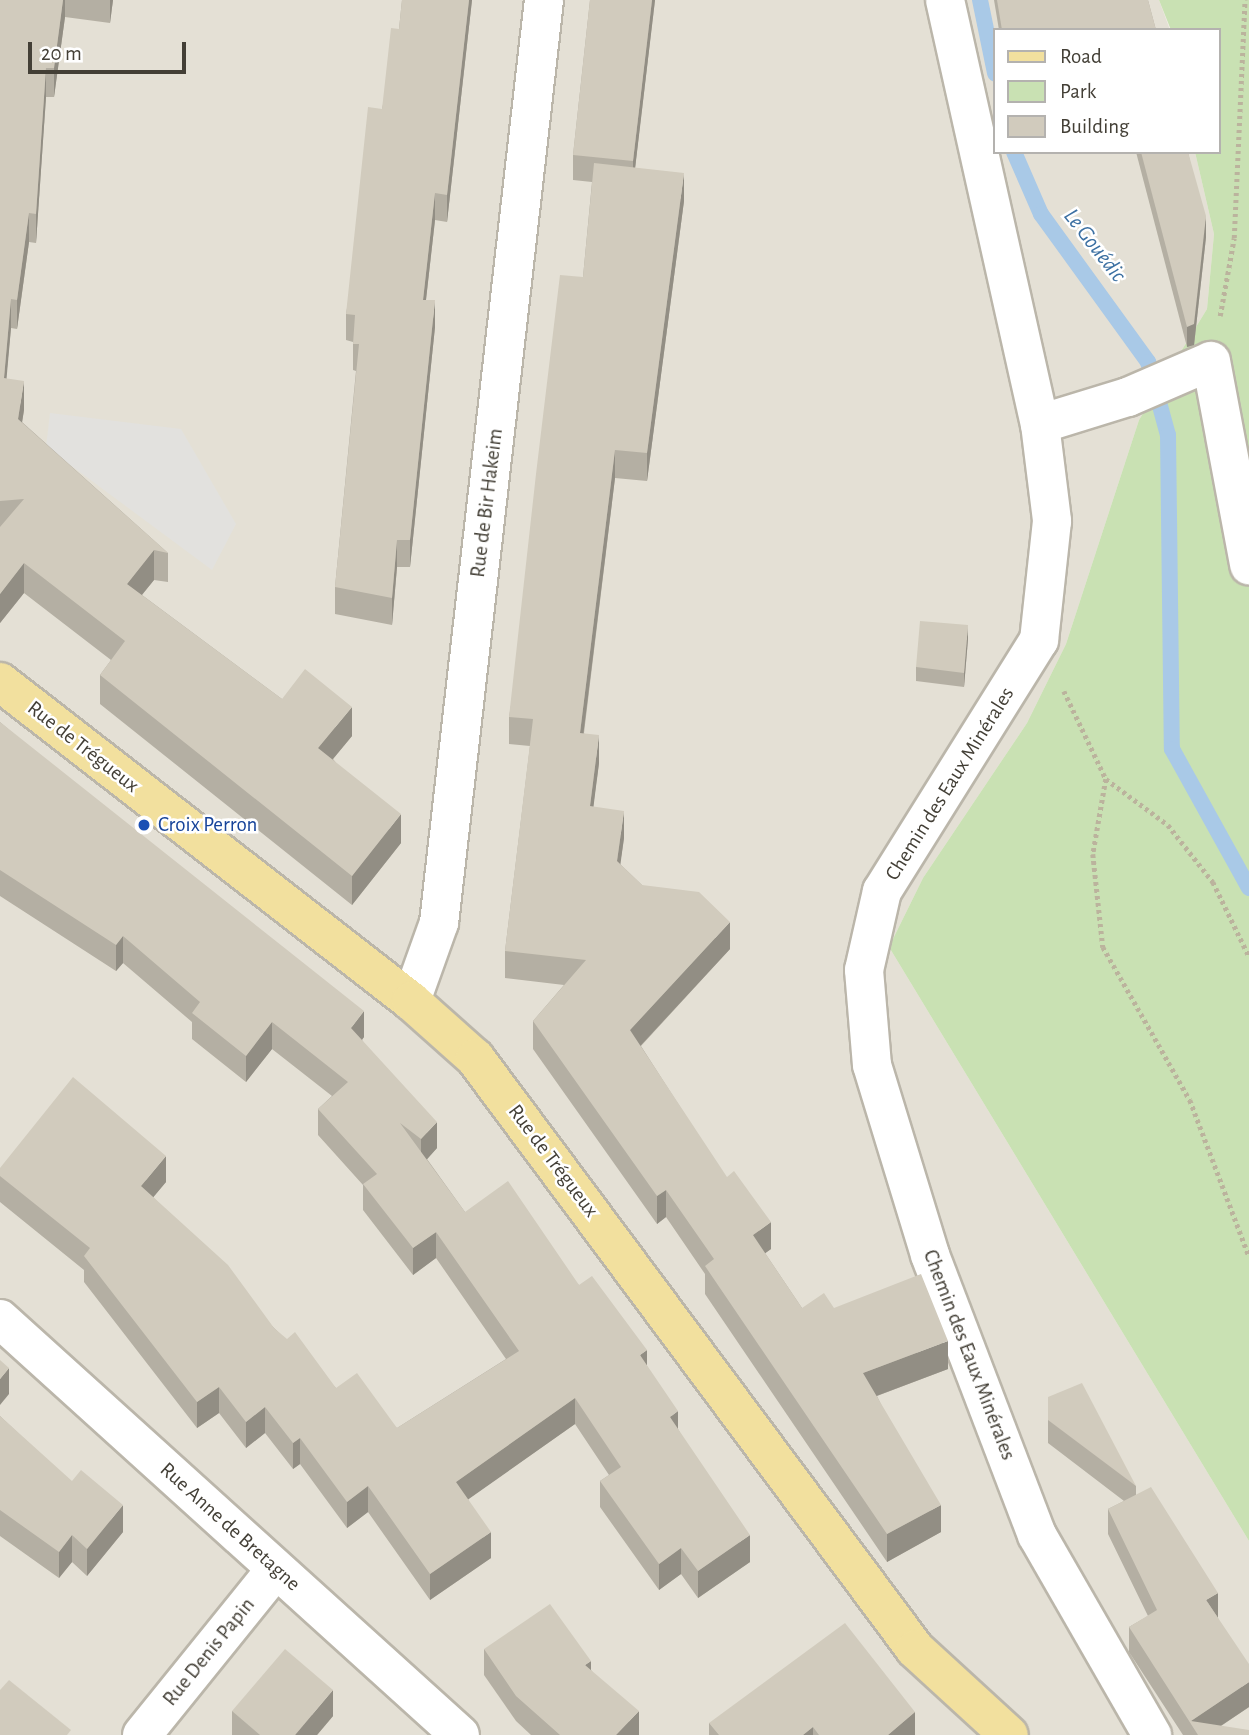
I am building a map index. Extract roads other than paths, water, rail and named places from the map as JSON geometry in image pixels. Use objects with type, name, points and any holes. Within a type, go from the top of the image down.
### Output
[{"type":"main road","name":"Rue de Trégueux","points":[[0,682],[411,1001],[475,1058],[915,1650],[1009,1735]]},
{"type":"street","name":"Rue de Bir Hakeim","points":[[411,1001],[439,923],[544,0]]},
{"type":"street","name":"Chemin des Eaux Minérales","points":[[945,0],[1040,424],[1052,521],[1039,639],[882,891],[864,970],[872,1065],[930,1255],[1037,1535],[1152,1735]]},
{"type":"street","points":[[1040,424],[1128,397],[1195,369],[1249,565]]},
{"type":"street","name":"Rue Anne de Bretagne","points":[[0,1319],[460,1735]]},
{"type":"street","name":"Rue Denis Papin","points":[[142,1735],[276,1569]]},
{"type":"waterway","name":"Le Gouédic","points":[[980,0],[993,63]]},
{"type":"waterway","points":[[1015,154],[1041,214],[1148,362],[1168,435],[1172,749],[1249,888]]},
{"type":"place","name":"Croix Perron","points":[[144,825]]}]
